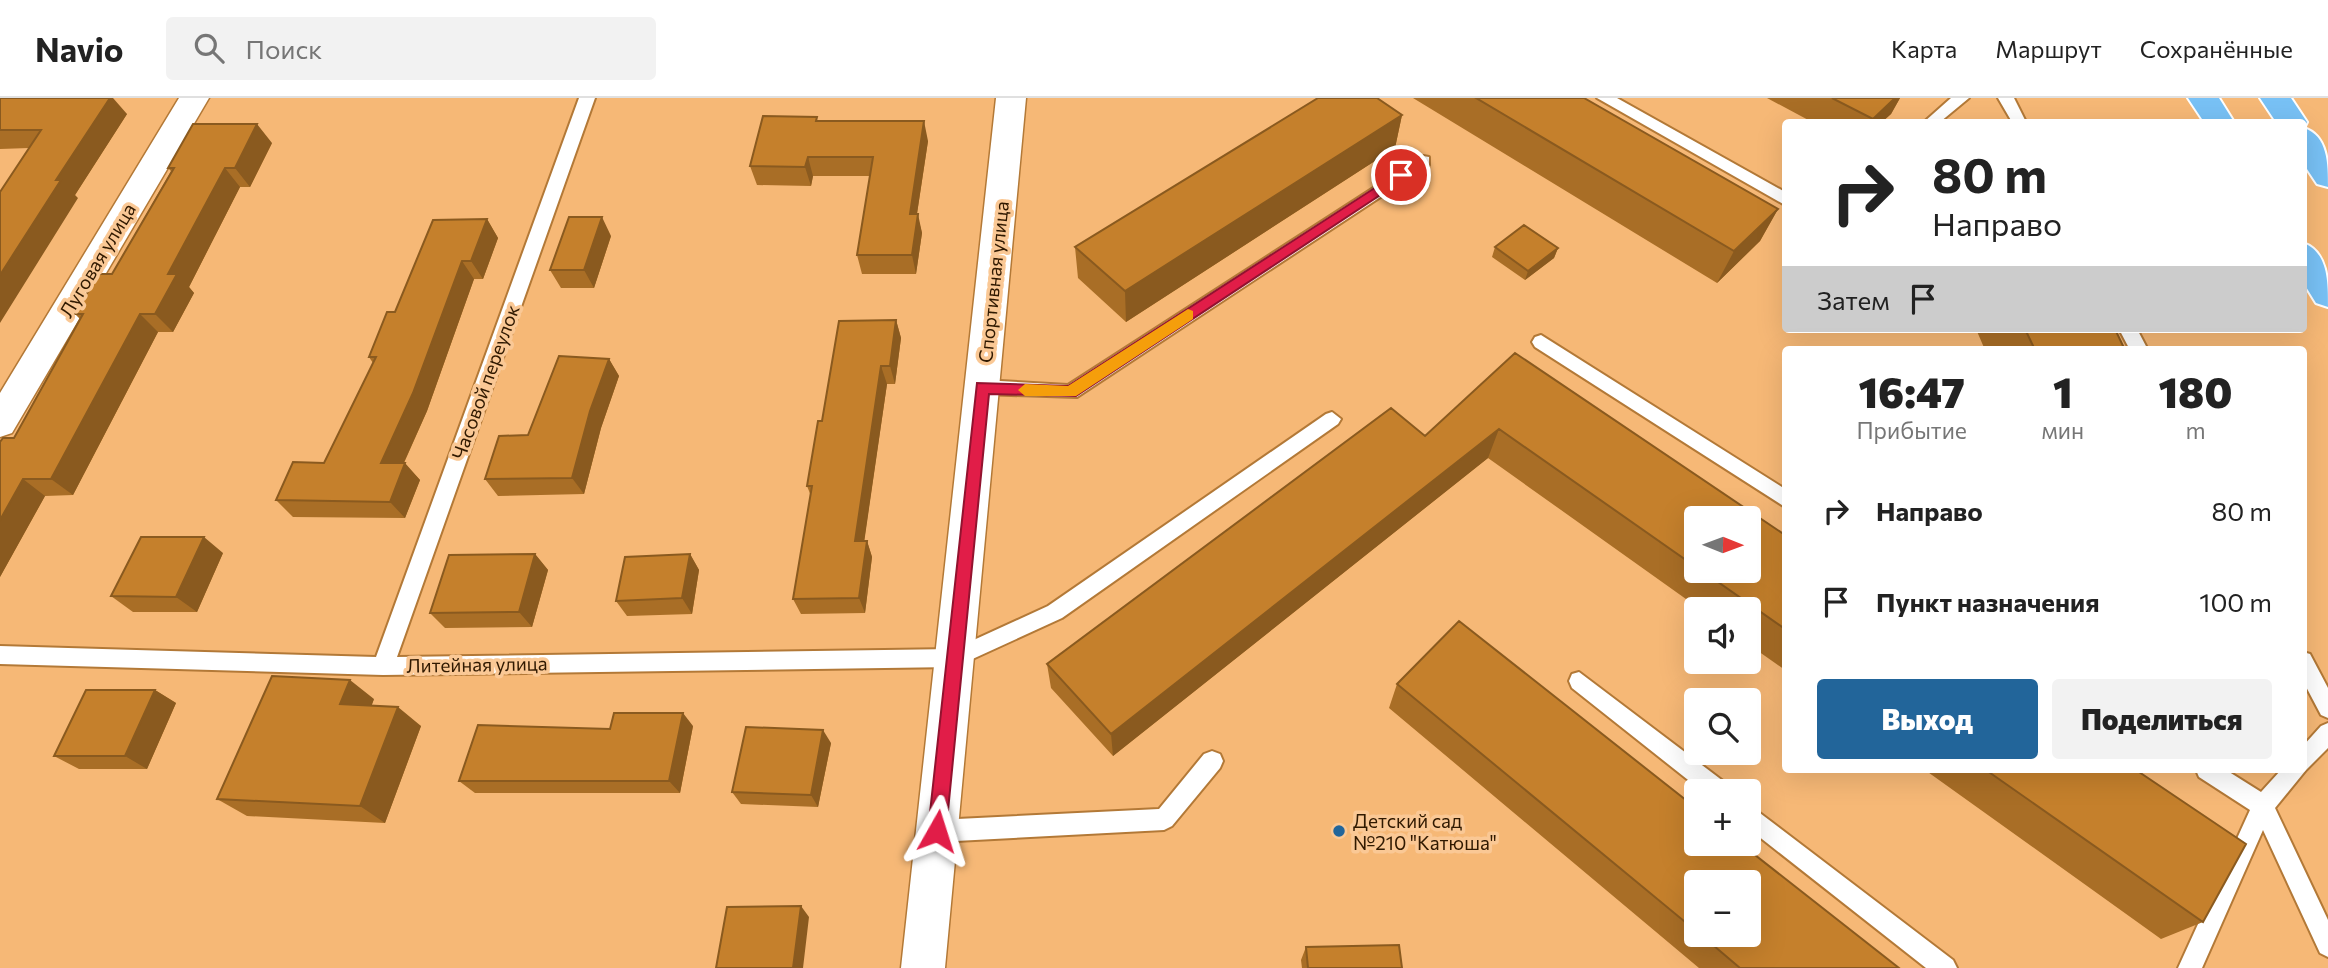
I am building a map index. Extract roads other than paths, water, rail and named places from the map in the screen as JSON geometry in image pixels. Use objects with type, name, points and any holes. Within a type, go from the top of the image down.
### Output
[{"type":"main road","points":[[2203,98],[2217,119]]},
{"type":"main road","points":[[2275,98],[2290,119]]},
{"type":"main road","points":[[2307,145],[2328,176]]},
{"type":"main road","points":[[2307,261],[2328,294]]},
{"type":"street","name":"Луговая улица","points":[[2,416],[194,98]]},
{"type":"street","name":"Спортивная улица","points":[[923,968],[1011,98]]},
{"type":"lane","name":"Часовой переулок","points":[[383,666],[587,98]]},
{"type":"lane","points":[[1605,98],[1782,197]]},
{"type":"lane","points":[[1935,119],[1961,98]]},
{"type":"lane","points":[[2006,98],[2017,119]]},
{"type":"lane","points":[[982,387],[1071,392],[1423,161]]},
{"type":"lane","points":[[1541,342],[1782,497]]},
{"type":"lane","points":[[954,658],[1055,612],[1332,419]]},
{"type":"lane","name":"Литейная улица","points":[[0,655],[383,666],[954,658]]},
{"type":"lane","points":[[2307,669],[2328,708]]},
{"type":"lane","points":[[1579,681],[1704,779]]},
{"type":"lane","points":[[2307,757],[2328,733]]},
{"type":"lane","points":[[937,831],[1164,819],[1212,761]]},
{"type":"lane","points":[[2212,773],[2263,806],[2328,945]]},
{"type":"lane","points":[[2190,968],[2263,806],[2292,773]]},
{"type":"lane","points":[[1761,824],[1945,968]]},
{"type":"place","name":"Детский сад №210 \"Катюша\"","points":[[1339,831]]}]
